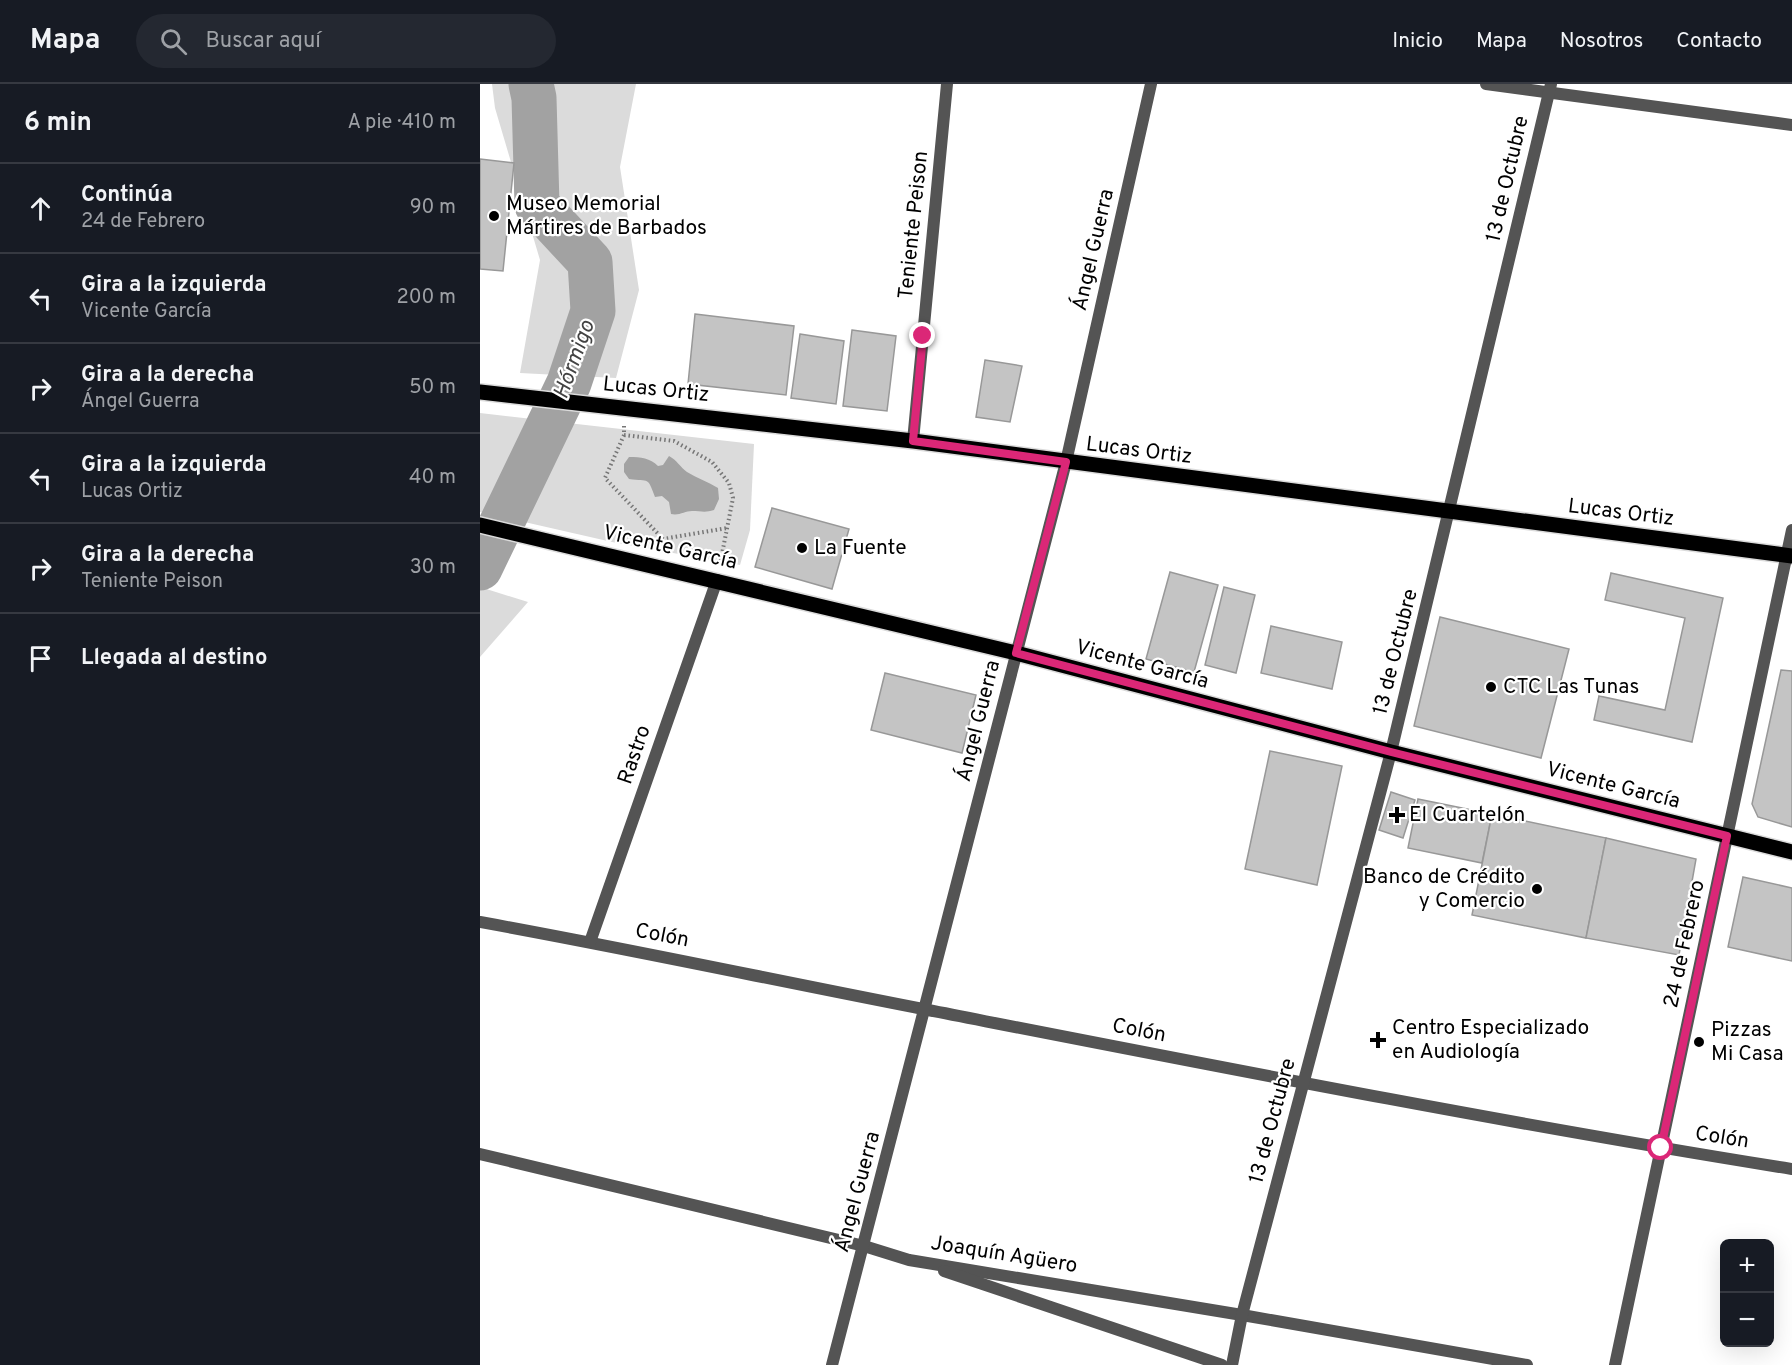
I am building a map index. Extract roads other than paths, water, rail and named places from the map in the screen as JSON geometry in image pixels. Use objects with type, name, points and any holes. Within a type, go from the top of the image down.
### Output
[{"type":"main road","name":"Lucas Ortiz","points":[[480,392],[913,441],[1789,556]]},
{"type":"main road","name":"Vicente García","points":[[480,525],[1016,653],[1391,752],[1792,852]]},
{"type":"street","name":"Teniente Peison","points":[[913,441],[947,84]]},
{"type":"street","name":"Ángel Guerra","points":[[832,1365],[926,1010],[1066,462],[1151,84]]},
{"type":"street","points":[[1486,84],[1550,89],[1792,125]]},
{"type":"street","name":"13 de Octubre","points":[[1232,1365],[1242,1315],[1391,752],[1550,89]]},
{"type":"street","name":"24 de Febrero","points":[[1615,1365],[1789,556],[1792,530]]},
{"type":"street","name":"Rastro","points":[[590,942],[717,580]]},
{"type":"street","name":"Colón","points":[[480,922],[1303,1082],[1661,1148],[1792,1169]]},
{"type":"street","name":"Joaquín Agüero","points":[[480,1154],[864,1246],[909,1260],[1527,1365]]},
{"type":"street","points":[[909,1260],[1222,1365]]},
{"type":"waterway","name":"Hórmigo","points":[[480,568],[569,383],[593,311],[590,262],[537,205],[534,98],[531,84]]},
{"type":"place","name":"Museo Memorial Mártires de Barbados","points":[[494,216]]},
{"type":"place","name":"La Fuente","points":[[802,548]]},
{"type":"place","name":"CTC Las Tunas","points":[[1491,687]]},
{"type":"place","name":"El Cuartelón","points":[[1397,815]]},
{"type":"place","name":"Banco de Crédito y Comercio","points":[[1537,889]]},
{"type":"place","name":"Centro Especializado en Audiología","points":[[1378,1040]]},
{"type":"place","name":"Pizzas Mi Casa","points":[[1699,1042]]}]
